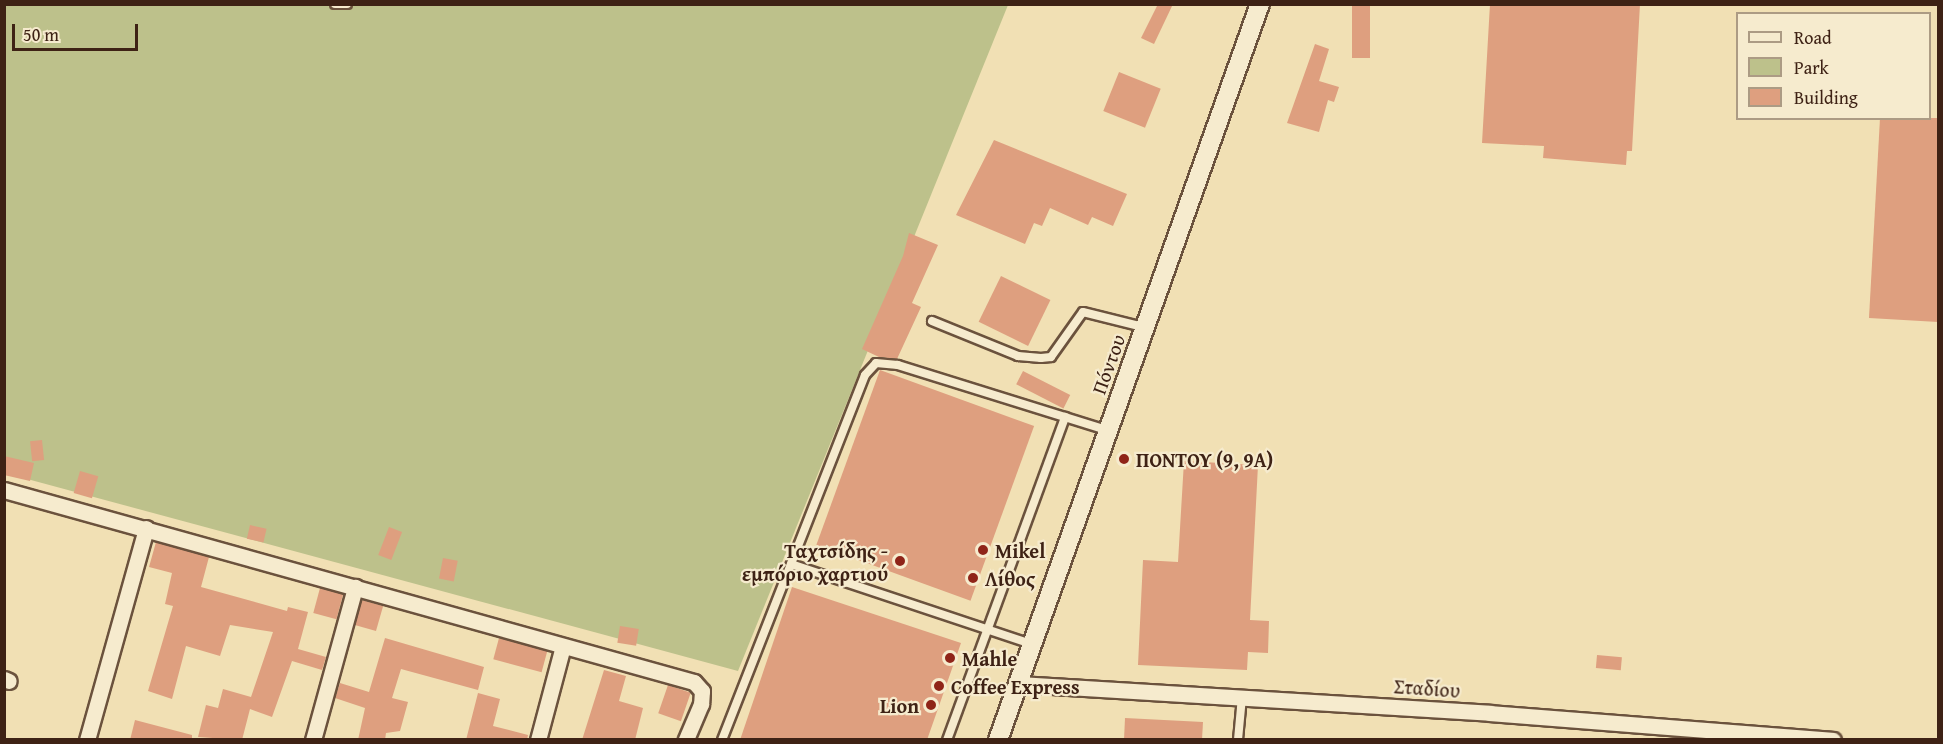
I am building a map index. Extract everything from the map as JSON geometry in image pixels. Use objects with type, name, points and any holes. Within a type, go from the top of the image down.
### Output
[{"type":"street","name":"Πόντου","points":[[998,740],[1260,4]]},
{"type":"street","points":[[4,490],[694,682],[702,691],[700,704],[686,740]]},
{"type":"street","points":[[87,740],[146,528]]},
{"type":"street","points":[[313,740],[355,587]]},
{"type":"street","points":[[538,740],[563,646]]},
{"type":"street","name":"Σταδίου","points":[[1018,684],[1242,697],[1710,734],[1833,740]]},
{"type":"lane","points":[[335,4],[347,4]]},
{"type":"lane","points":[[932,321],[1018,356],[1041,358],[1051,357],[1083,312],[1145,327]]},
{"type":"lane","points":[[722,740],[865,375],[876,363],[898,364],[1108,431]]},
{"type":"lane","points":[[947,740],[1065,417]]},
{"type":"lane","points":[[791,564],[1032,644]]},
{"type":"lane","points":[[1238,740],[1242,697]]},
{"type":"green space","points":[[4,5],[1008,5],[738,671],[5,473]]},
{"type":"building","points":[[1158,4],[1173,4],[1154,44],[1141,38]]},
{"type":"building","points":[[1352,4],[1370,4],[1370,58],[1352,58]]},
{"type":"building","points":[[1490,4],[1640,4],[1632,151],[1627,151],[1626,165],[1543,158],[1544,146],[1482,143]]},
{"type":"building","points":[[1315,44],[1329,49],[1319,81],[1339,87],[1334,102],[1328,100],[1319,132],[1287,123]]},
{"type":"building","points":[[1119,72],[1161,89],[1145,128],[1103,111]]},
{"type":"building","points":[[1938,118],[1938,322],[1869,318],[1880,120]]},
{"type":"building","points":[[994,140],[1127,194],[1113,226],[1092,217],[1088,225],[1050,208],[1042,226],[1034,223],[1025,244],[956,215]]},
{"type":"building","points":[[909,233],[938,245],[912,303],[921,307],[897,359],[879,357],[862,349],[903,256]]},
{"type":"building","points":[[1001,276],[1050,300],[1028,346],[979,322]]},
{"type":"building","points":[[880,370],[1034,426],[970,601],[816,545]]},
{"type":"building","points":[[1023,371],[1070,395],[1063,408],[1016,384]]},
{"type":"building","points":[[42,440],[44,460],[32,461],[30,441]]},
{"type":"building","points":[[4,456],[34,463],[30,481],[4,475]]},
{"type":"building","points":[[1184,461],[1258,465],[1250,620],[1269,621],[1268,653],[1248,652],[1247,670],[1138,665],[1143,560],[1178,562]]},
{"type":"building","points":[[80,471],[98,476],[92,498],[74,493]]},
{"type":"building","points":[[250,525],[267,529],[263,542],[247,539]]},
{"type":"building","points":[[389,527],[402,532],[391,560],[378,555]]},
{"type":"building","points":[[156,542],[209,557],[201,587],[287,611],[288,607],[308,612],[298,649],[326,657],[322,670],[292,661],[272,717],[250,709],[242,740],[198,737],[206,705],[218,708],[223,689],[251,697],[273,632],[230,625],[220,656],[186,646],[172,699],[148,691],[173,606],[165,604],[172,573],[149,567]]},
{"type":"building","points":[[443,558],[458,561],[454,581],[439,579]]},
{"type":"building","points":[[792,587],[961,643],[927,740],[740,740]]},
{"type":"building","points":[[320,588],[343,594],[336,619],[313,613]]},
{"type":"building","points":[[362,600],[383,606],[376,631],[355,625]]},
{"type":"building","points":[[620,626],[639,629],[636,646],[617,643]]},
{"type":"building","points":[[385,638],[484,667],[478,690],[401,669],[392,698],[408,702],[400,731],[386,733],[385,740],[358,740],[365,708],[335,698],[340,683],[369,692]]},
{"type":"building","points":[[499,638],[547,651],[542,672],[493,659]]},
{"type":"building","points":[[1597,655],[1622,657],[1621,670],[1596,668]]},
{"type":"building","points":[[604,670],[626,676],[619,701],[643,708],[635,740],[582,740]]},
{"type":"building","points":[[668,685],[691,693],[681,721],[658,713]]},
{"type":"building","points":[[478,693],[500,699],[493,726],[528,735],[527,740],[466,740]]},
{"type":"building","points":[[1125,718],[1203,722],[1202,740],[1124,740]]},
{"type":"building","points":[[135,720],[192,735],[192,740],[130,740]]},
{"type":"place","name":"ΠΟΝΤΟΥ (9, 9Α)","points":[[1124,459]]},
{"type":"place","name":"Mikel","points":[[983,550]]},
{"type":"place","name":"Ταχτσίδης - εμπόριο χαρτιού","points":[[900,561]]},
{"type":"place","name":"Λίθος","points":[[973,578]]},
{"type":"place","name":"Mahle","points":[[950,658]]},
{"type":"place","name":"Coffee Express","points":[[939,686]]},
{"type":"place","name":"Lion","points":[[931,705]]}]
